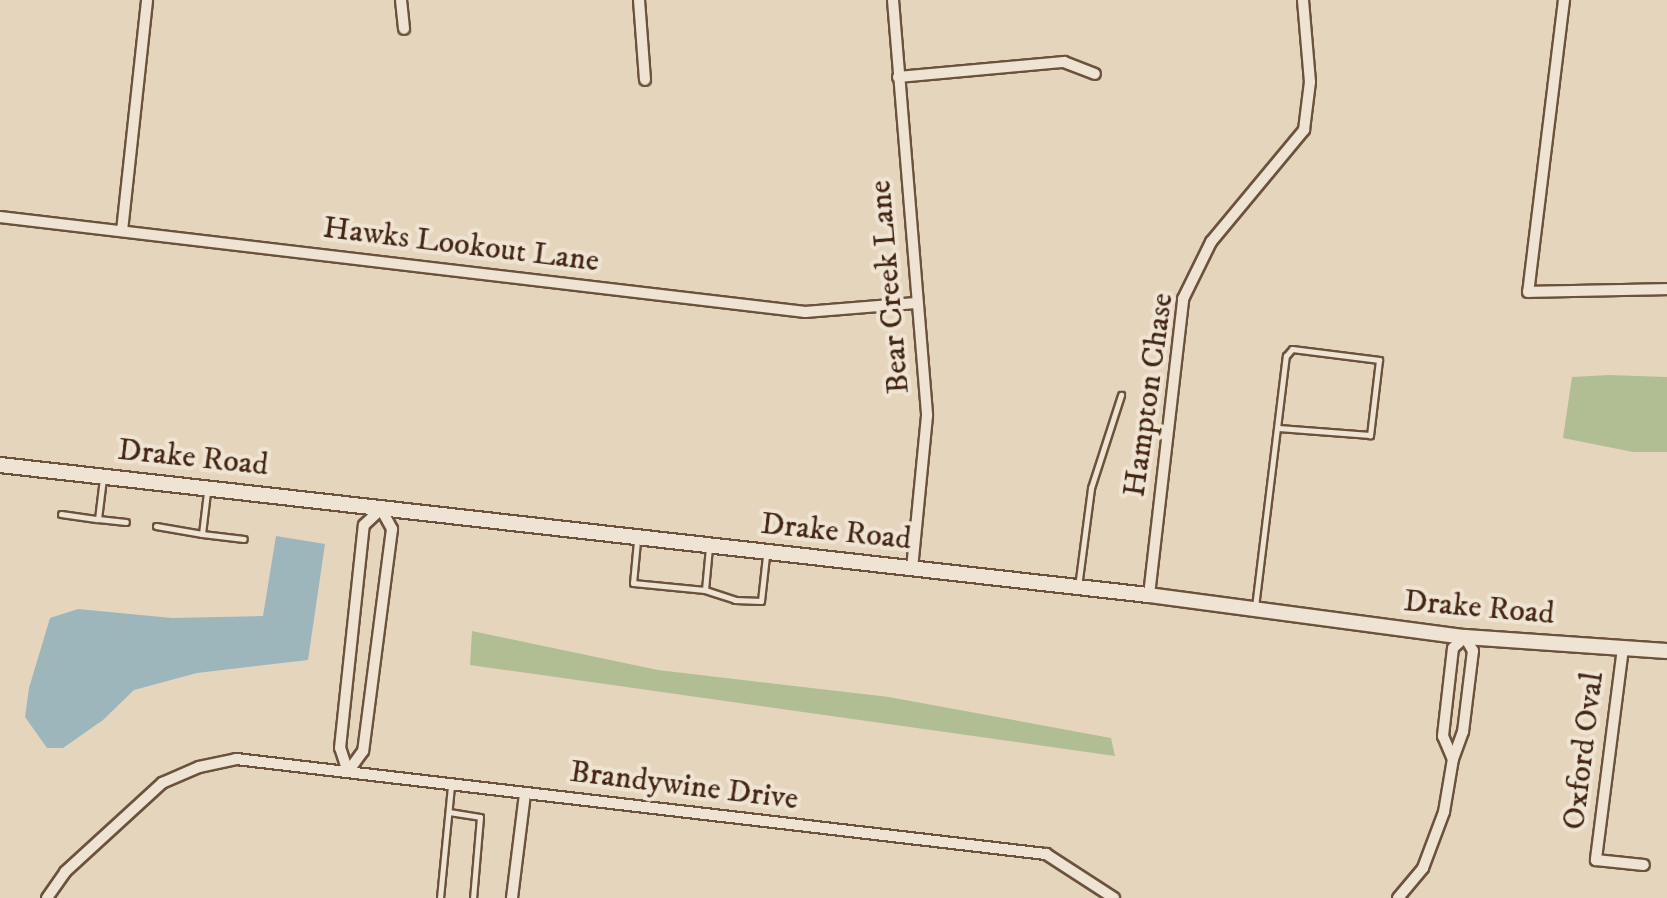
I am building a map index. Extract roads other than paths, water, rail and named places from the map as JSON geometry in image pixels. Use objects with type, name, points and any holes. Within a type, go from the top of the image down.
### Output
[{"type":"street","points":[[122,231],[147,0]]},
{"type":"street","points":[[401,0],[404,29]]},
{"type":"street","points":[[639,0],[645,80]]},
{"type":"street","name":"Bear Creek Lane","points":[[893,0],[927,416],[912,568]]},
{"type":"street","name":"Hampton Chase","points":[[1149,595],[1183,299],[1211,242],[1304,130],[1310,82],[1303,0]]},
{"type":"street","points":[[1564,0],[1528,292],[1667,289]]},
{"type":"street","points":[[898,77],[1064,62],[1095,74]]},
{"type":"street","name":"Hawks Lookout Lane","points":[[0,217],[805,312],[916,303]]},
{"type":"street","name":"Drake Road","points":[[0,465],[637,540],[1149,595],[1255,612],[1465,637],[1667,651]]},
{"type":"street","points":[[381,509],[392,529],[363,751],[348,772],[340,748],[364,525],[381,509]]},
{"type":"street","points":[[1398,898],[1423,868],[1444,812],[1453,759],[1463,732],[1473,651],[1465,637],[1453,648],[1443,736],[1453,759]]},
{"type":"street","name":"Oxford Oval","points":[[1623,648],[1596,860],[1644,865]]},
{"type":"street","name":"Brandywine Drive","points":[[47,898],[65,872],[162,783],[199,767],[236,759],[1046,854],[1114,898]]},
{"type":"street","points":[[512,898],[525,794]]},
{"type":"lane","points":[[1255,612],[1286,356],[1292,349],[1379,360],[1370,435],[1278,428]]},
{"type":"lane","points":[[1078,588],[1091,488],[1121,395]]},
{"type":"lane","points":[[98,519],[103,477]]},
{"type":"lane","points":[[202,534],[207,487]]},
{"type":"lane","points":[[61,514],[126,522]]},
{"type":"lane","points":[[156,526],[244,539]]},
{"type":"lane","points":[[637,540],[633,583],[705,590],[735,600],[761,601],[766,553]]},
{"type":"lane","points":[[705,590],[709,547]]},
{"type":"lane","points":[[440,898],[451,785]]},
{"type":"lane","points":[[449,812],[480,817],[473,898]]},
{"type":"water","points":[[276,536],[325,544],[308,660],[197,673],[134,690],[103,720],[63,748],[47,748],[25,717],[29,688],[50,618],[78,609],[172,618],[263,616]]}]
